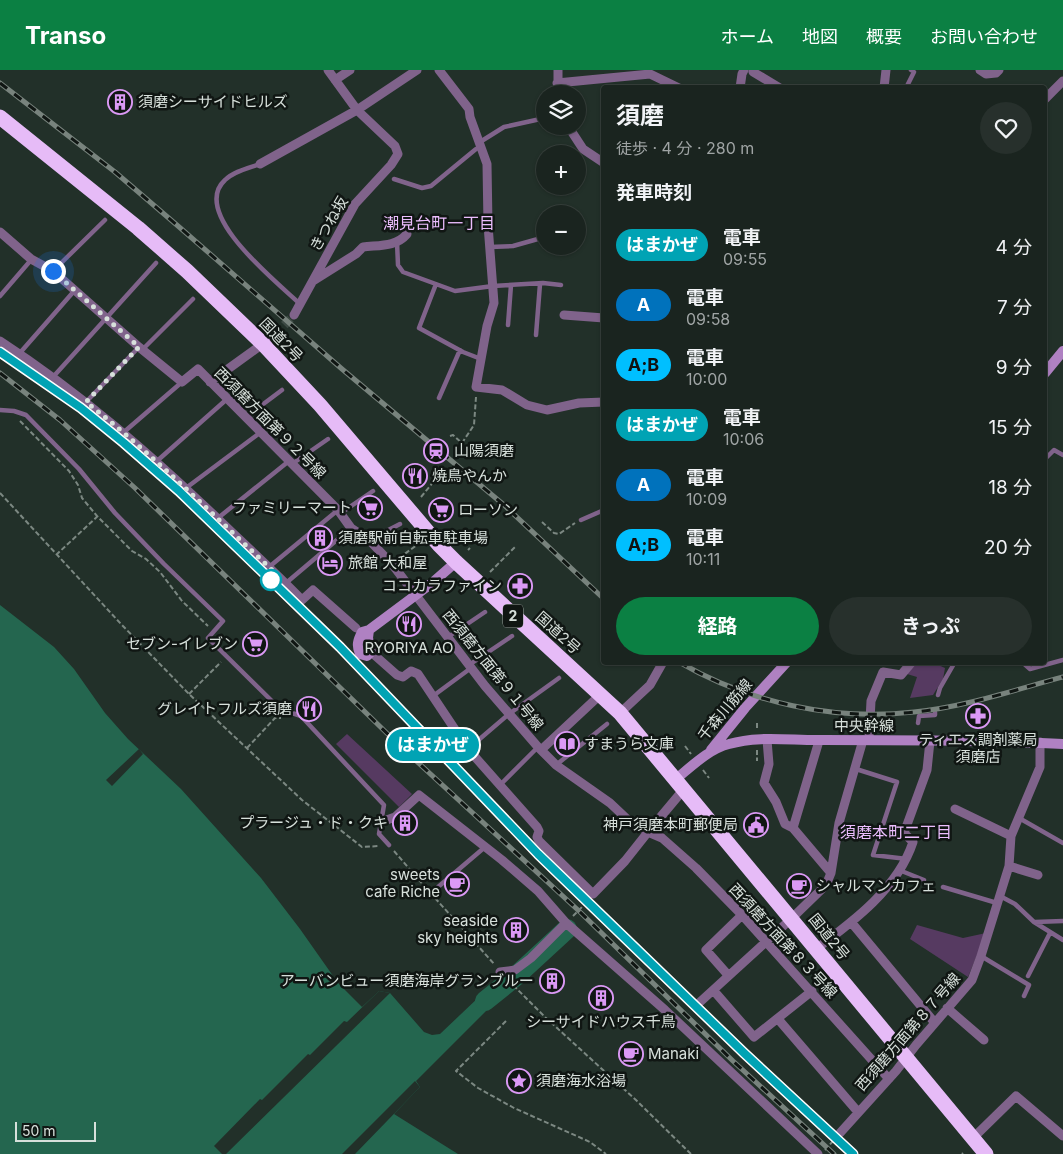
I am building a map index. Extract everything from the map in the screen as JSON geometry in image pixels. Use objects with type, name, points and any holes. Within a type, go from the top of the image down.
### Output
[{"type":"highway","name":"国道2号","points":[[0,117],[138,228],[187,271],[262,343],[320,405],[439,545],[620,713],[986,1154]]},
{"type":"street","points":[[328,70],[357,110]]},
{"type":"street","points":[[335,80],[350,70]]},
{"type":"street","points":[[260,164],[357,110],[417,70]]},
{"type":"street","points":[[439,70],[469,109],[470,117],[487,164],[488,225],[494,303],[487,326],[476,387],[502,390],[527,405],[547,410],[579,403],[601,402]]},
{"type":"street","points":[[558,70],[557,83],[650,72],[674,85]]},
{"type":"street","points":[[884,85],[886,70]]},
{"type":"street","points":[[980,70],[986,74],[996,73],[999,70]]},
{"type":"street","points":[[741,85],[747,71],[774,85]]},
{"type":"street","points":[[1047,97],[1063,81]]},
{"type":"street","name":"きつね坂","points":[[294,315],[355,204],[398,154],[395,146],[357,110]]},
{"type":"street","points":[[574,135],[583,149],[601,161]]},
{"type":"street","points":[[0,232],[31,260],[53,271],[182,382]]},
{"type":"street","points":[[312,281],[356,254],[363,247],[401,241],[406,234]]},
{"type":"street","points":[[564,315],[601,318]]},
{"type":"street","points":[[210,382],[275,335]]},
{"type":"street","points":[[0,341],[52,377],[124,432],[186,488],[302,600],[313,590],[356,628]]},
{"type":"street","points":[[1047,371],[1063,351]]},
{"type":"street","name":"西須磨方面第９２号線","points":[[182,382],[198,369],[339,512],[351,528],[369,540],[392,564],[416,594]]},
{"type":"street","points":[[456,562],[432,583],[369,630],[362,632],[357,647],[360,654],[367,656],[371,652],[396,675],[403,677],[411,672],[418,674],[468,750],[537,827],[539,841],[593,894],[625,861],[648,832],[680,784]]},
{"type":"street","name":"西須磨方面第９１号線","points":[[416,594],[470,667],[540,749],[556,765],[610,802],[627,819],[648,832]]},
{"type":"street","points":[[620,713],[650,686],[661,665]]},
{"type":"street","name":"千森川筋線","points":[[707,755],[745,708],[784,665]]},
{"type":"street","points":[[700,1002],[826,885],[831,873],[839,823],[866,740],[872,701],[883,672],[901,676],[910,665]]},
{"type":"street","points":[[540,749],[600,695]]},
{"type":"street","points":[[767,740],[769,764],[764,783],[776,802],[786,824],[793,828],[831,873]]},
{"type":"street","name":"中央幹線","points":[[680,784],[707,755],[727,744],[739,742],[767,740],[866,740],[1040,742],[1063,744]]},
{"type":"street","points":[[793,828],[819,740]]},
{"type":"street","points":[[816,949],[871,906],[907,859],[913,842],[904,833],[927,770],[930,741]]},
{"type":"street","name":"西須磨方面第８７号線","points":[[840,1133],[889,1079],[972,980],[1008,866],[1011,836],[1040,767],[1040,742]]},
{"type":"street","points":[[381,822],[395,817],[418,795],[538,891],[566,923],[665,1010],[818,1154]]},
{"type":"street","points":[[955,809],[1011,836]]},
{"type":"street","name":"西須磨方面第８３号線","points":[[648,832],[662,838],[696,868],[742,915],[889,1079]]},
{"type":"street","points":[[1008,866],[1038,875]]},
{"type":"street","points":[[728,975],[706,950],[742,915]]},
{"type":"street","points":[[851,922],[935,1023]]},
{"type":"street","points":[[500,972],[515,970],[531,958],[566,923]]},
{"type":"street","points":[[714,991],[754,1037],[812,992]]},
{"type":"street","points":[[947,1008],[984,1040]]},
{"type":"street","points":[[778,1019],[858,1112]]},
{"type":"street","points":[[973,1138],[1016,1096],[1063,1136]]},
{"type":"lane","points":[[908,85],[914,72],[911,70]]},
{"type":"lane","points":[[394,179],[422,188],[431,186],[504,127],[536,120]]},
{"type":"lane","points":[[260,164],[237,172],[224,180],[216,199],[219,216],[239,247],[300,304]]},
{"type":"lane","points":[[53,271],[105,220]]},
{"type":"lane","points":[[490,247],[513,246],[536,240]]},
{"type":"lane","points":[[397,242],[398,265],[403,272],[456,291],[493,286],[561,285]]},
{"type":"lane","points":[[0,296],[31,260]]},
{"type":"lane","points":[[52,377],[156,263]]},
{"type":"lane","points":[[436,284],[419,328],[481,359]]},
{"type":"lane","points":[[536,335],[540,284]]},
{"type":"lane","points":[[508,324],[511,285]]},
{"type":"lane","points":[[19,354],[75,290]]},
{"type":"lane","points":[[86,402],[193,298]]},
{"type":"lane","points":[[439,398],[460,350]]},
{"type":"lane","points":[[124,432],[182,382]]},
{"type":"lane","points":[[246,417],[282,390]]},
{"type":"lane","points":[[157,461],[228,398]]},
{"type":"lane","points":[[0,410],[14,411],[26,415],[80,469],[115,513],[223,621],[208,638],[280,709],[301,716],[384,805],[380,834],[389,845]]},
{"type":"lane","points":[[186,488],[261,432]]},
{"type":"lane","points":[[217,518],[291,463],[328,439]]},
{"type":"lane","points":[[1047,457],[1054,450],[1063,455]]},
{"type":"lane","points":[[269,567],[339,512],[373,491]]},
{"type":"lane","points":[[581,520],[601,511]]},
{"type":"lane","points":[[369,540],[400,524]]},
{"type":"lane","points":[[286,583],[351,528]]},
{"type":"lane","points":[[448,637],[486,612]]},
{"type":"lane","points":[[432,696],[512,636]]},
{"type":"lane","points":[[1047,664],[1063,660]]},
{"type":"lane","points":[[938,695],[953,665]]},
{"type":"lane","points":[[1026,665],[1030,668],[1042,665]]},
{"type":"lane","points":[[468,750],[509,714],[559,678]]},
{"type":"lane","points":[[918,723],[919,716],[935,715],[936,712]]},
{"type":"lane","points":[[556,765],[607,724]]},
{"type":"lane","points":[[500,785],[540,749]]},
{"type":"lane","points":[[856,769],[897,782],[873,855],[907,859]]},
{"type":"lane","points":[[1019,818],[1063,843]]},
{"type":"lane","points":[[431,893],[485,847]]},
{"type":"lane","points":[[899,870],[924,880]]},
{"type":"lane","points":[[943,887],[1015,904],[1034,922],[1063,940]]},
{"type":"lane","points":[[1034,922],[1063,921]]},
{"type":"lane","points":[[1028,976],[1050,933]]},
{"type":"lane","points":[[981,956],[1029,985],[1024,996]]},
{"type":"path","points":[[450,436],[453,435],[462,443],[474,425],[476,387]]},
{"type":"path","points":[[18,420],[69,471],[78,485],[82,498],[97,516],[132,551],[146,559],[160,572],[182,601],[214,631]]},
{"type":"path","points":[[420,497],[435,480]]},
{"type":"path","points":[[0,493],[56,555],[189,694],[302,800],[362,846],[389,845],[500,972]]},
{"type":"path","points":[[56,555],[100,514]]},
{"type":"path","points":[[542,522],[554,533],[559,534],[581,520]]},
{"type":"path","points":[[392,564],[417,545]]},
{"type":"path","points":[[490,572],[515,547]]},
{"type":"path","points":[[189,694],[226,657]]},
{"type":"path","points":[[247,748],[275,718],[281,718]]},
{"type":"path","points":[[566,923],[593,894]]},
{"type":"path","points":[[516,990],[637,1101],[691,1154]]},
{"type":"path","points":[[506,1021],[456,1071],[478,1088],[514,1108],[590,1142],[606,1154]]},
{"type":"path","points":[[822,1154],[840,1133]]},
{"type":"shaded area","points":[[0,605],[54,647],[74,669],[105,713],[128,739],[181,789],[261,878],[338,983],[362,1007],[379,991],[390,993],[424,1032],[432,1035],[440,1034],[480,996],[490,1007],[416,1081],[420,1087],[394,1114],[458,1154],[0,1154]]},
{"type":"shaded area","points":[[915,665],[938,665],[945,668],[943,679],[933,695],[910,698],[917,677],[907,674]]},
{"type":"shaded area","points":[[347,734],[412,794],[399,807],[336,744]]},
{"type":"shaded area","points":[[917,925],[963,938],[986,933],[968,977],[910,939]]},
{"type":"pier","points":[[139,749],[143,754],[112,786],[106,780]]},
{"type":"pier","points":[[379,991],[390,993],[226,1154],[222,1154],[214,1146],[260,1099],[262,1100],[308,1054],[310,1055],[344,1021],[347,1022]]},
{"type":"pier","points":[[415,1081],[420,1087],[355,1154],[342,1154]]},
{"type":"waterway","points":[[485,1001],[516,976],[567,929]]},
{"type":"tunnel","points":[[275,335],[294,315]]},
{"type":"railway","points":[[0,83],[115,172],[342,369],[504,505],[601,596]]},
{"type":"railway","points":[[0,352],[81,408],[179,491],[340,647],[513,830],[744,1053],[853,1154]]},
{"type":"railway","points":[[0,373],[60,420],[135,488],[399,745],[579,911],[733,1061],[834,1154]]},
{"type":"railway","points":[[685,665],[734,688],[763,698],[793,706],[853,714],[884,714],[933,710],[989,698],[1063,677]]},
{"type":"train","name":"はまかぜ","points":[[0,352],[81,408],[179,491],[340,647],[513,830],[744,1053],[853,1154]]},
{"type":"place","name":"須磨シーサイドヒルズ","points":[[120,102]]},
{"type":"place","name":"山陽須磨","points":[[436,451]]},
{"type":"place","name":"焼鳥やんか","points":[[415,476]]},
{"type":"place","name":"ファミリーマート","points":[[370,508]]},
{"type":"place","name":"ローソン","points":[[441,510]]},
{"type":"place","name":"須磨駅前自転車駐車場","points":[[320,538]]},
{"type":"place","name":"旅館 大和屋","points":[[330,563]]},
{"type":"place","name":"ココカラファイン","points":[[520,586]]},
{"type":"place","name":"RYORIYA AO","points":[[409,624]]},
{"type":"place","name":"セブン-イレブン","points":[[255,644]]},
{"type":"place","name":"グレイトフルズ須磨","points":[[309,709]]},
{"type":"place","name":"ティエス調剤薬局 須磨店","points":[[978,716]]},
{"type":"place","name":"すまうら文庫","points":[[567,744]]},
{"type":"place","name":"プラージュ・ド・クキ","points":[[405,823]]},
{"type":"place","name":"神戸須磨本町郵便局","points":[[756,825]]},
{"type":"place","name":"sweets cafe Riche","points":[[457,884]]},
{"type":"place","name":"シャルマンカフェ","points":[[799,886]]},
{"type":"place","name":"seaside sky heights","points":[[516,930]]},
{"type":"place","name":"アーバンビュー須磨海岸グランブルー","points":[[552,981]]},
{"type":"place","name":"シーサイドハウス千鳥","points":[[601,998]]},
{"type":"place","name":"Manaki","points":[[631,1054]]},
{"type":"place","name":"須磨海水浴場","points":[[519,1081]]},
{"type":"district","name":"潮見台町一丁目","points":[[439,223]]},
{"type":"district","name":"須磨本町二丁目","points":[[896,832]]},
{"type":"route","points":[[53,271],[139,347],[86,402],[157,461],[269,567],[277,575],[271,580]]}]
